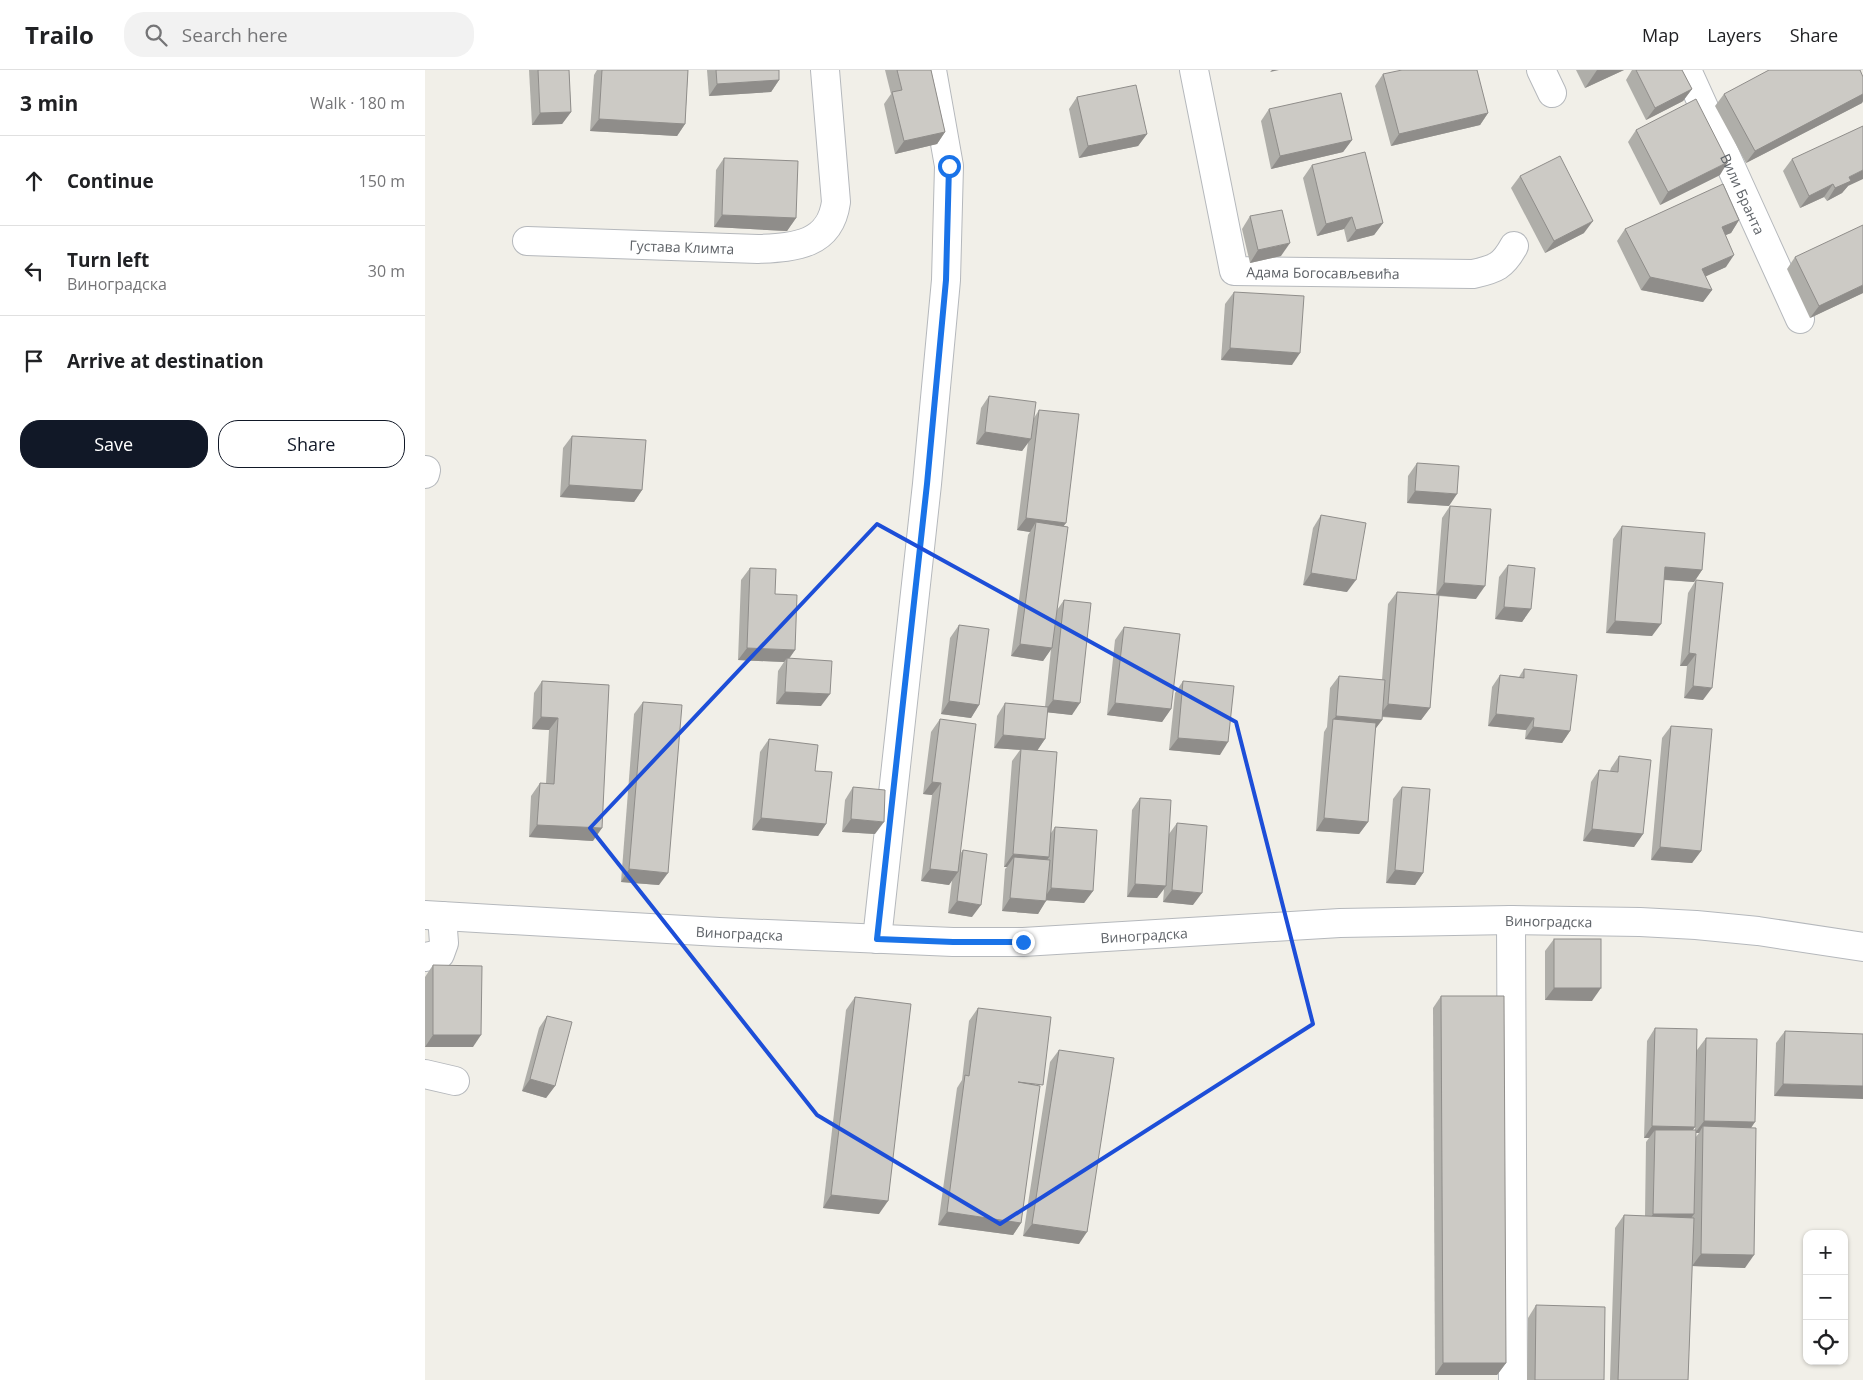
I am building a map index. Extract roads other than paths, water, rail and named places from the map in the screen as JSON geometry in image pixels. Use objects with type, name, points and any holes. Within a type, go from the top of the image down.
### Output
[{"type":"street","name":"Густава Климта","points":[[527,241],[758,249],[785,248],[812,241],[829,224],[835,211],[836,202],[825,70]]},
{"type":"street","points":[[877,939],[927,484],[946,280],[949,166],[932,70]]},
{"type":"street","name":"Адама Богосављевића","points":[[1194,70],[1234,271],[1473,274],[1493,270],[1507,260],[1514,246]]},
{"type":"street","name":"Вили Бранта","points":[[1687,70],[1800,319]]},
{"type":"street","points":[[425,957],[440,954],[443,942],[434,916]]},
{"type":"street","name":"Виноградска","points":[[434,916],[953,942],[1023,942],[1340,923],[1511,920],[1640,922],[1757,931],[1863,947]]},
{"type":"street","points":[[1511,920],[1513,1380]]},
{"type":"street","points":[[425,1074],[455,1080]]}]
